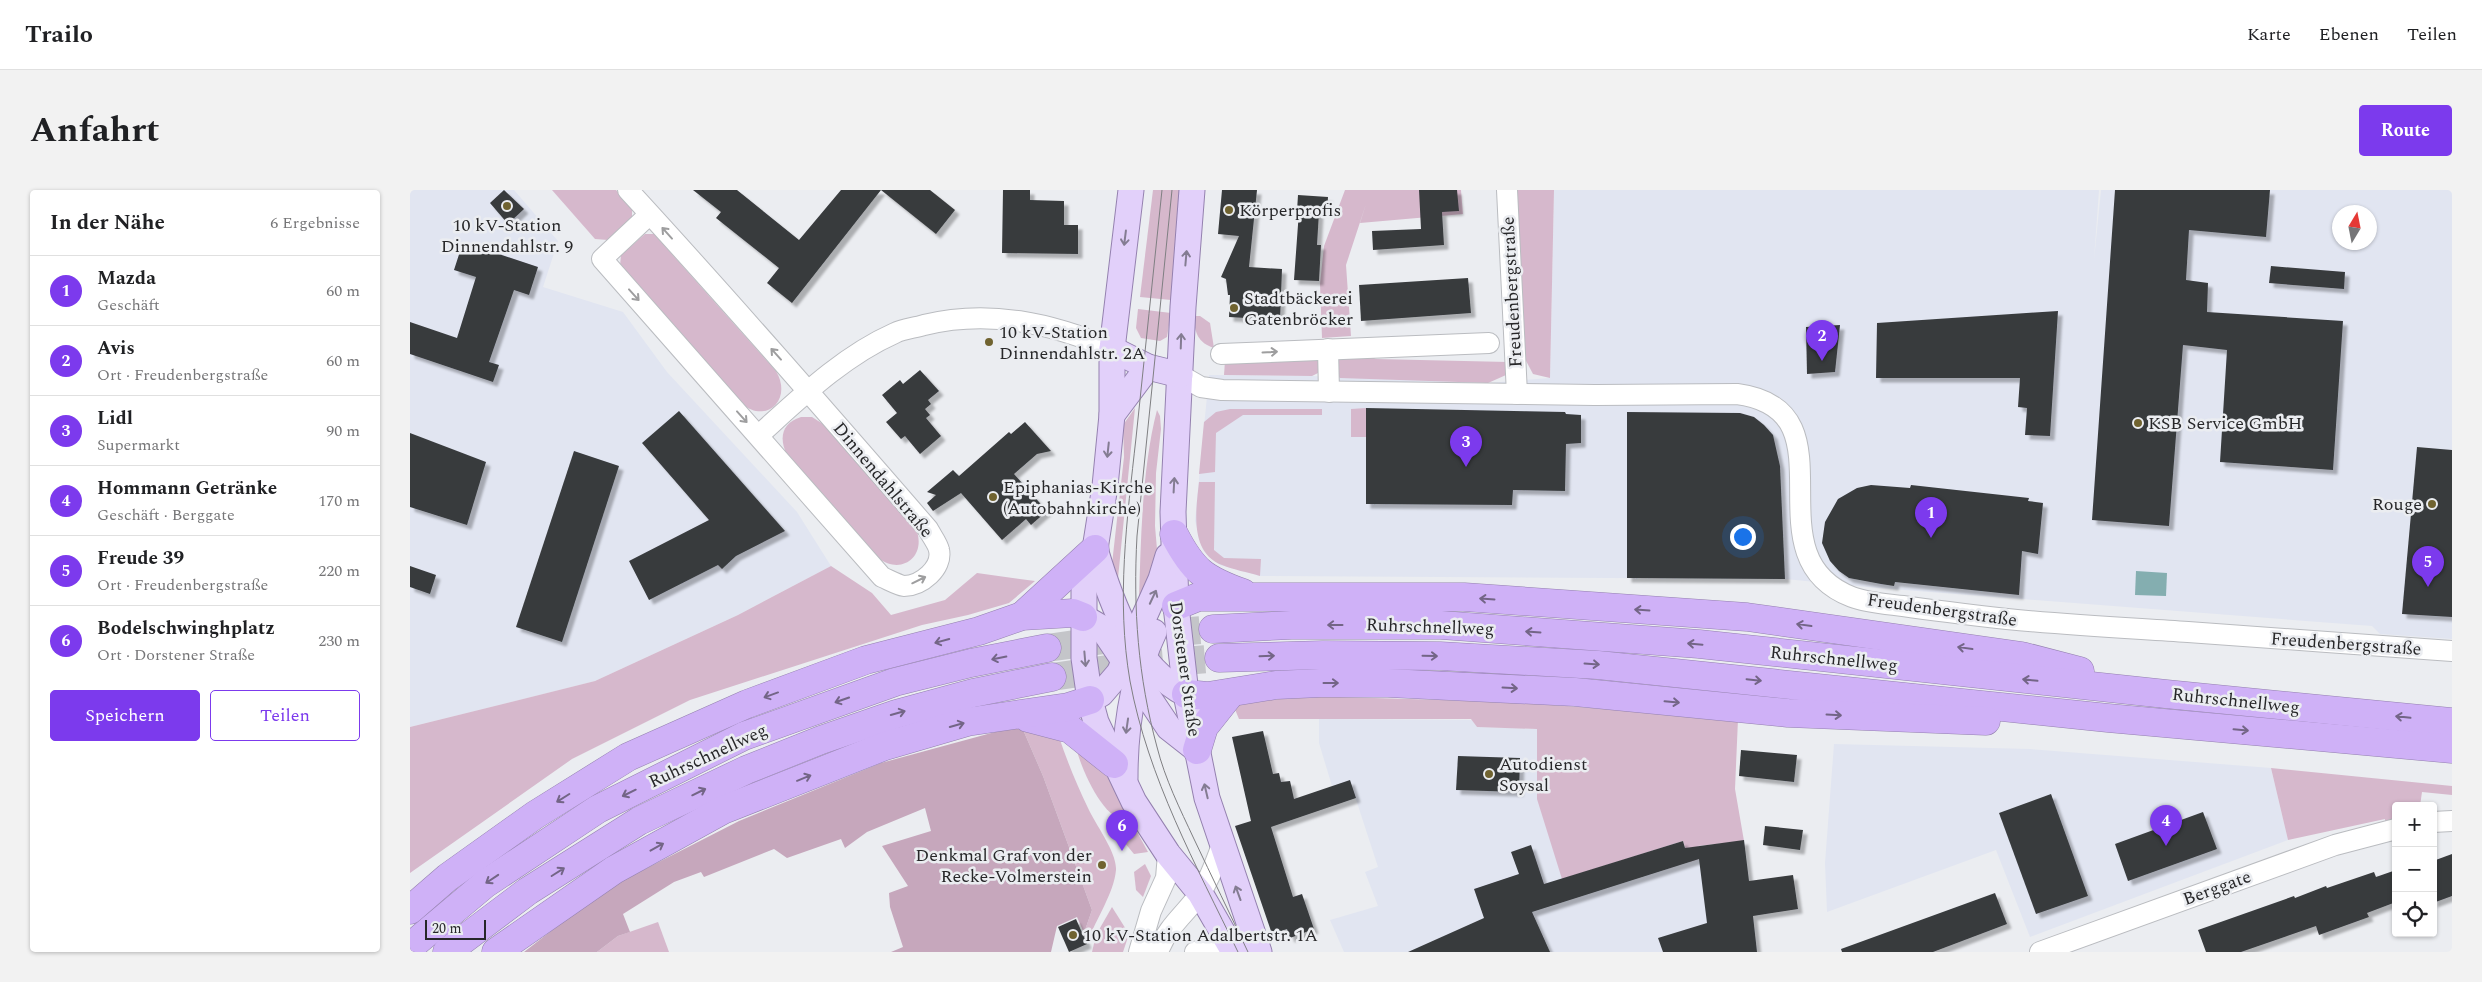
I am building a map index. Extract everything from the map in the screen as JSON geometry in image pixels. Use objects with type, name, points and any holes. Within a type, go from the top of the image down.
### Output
[{"type":"highway","points":[[1174,534],[1185,555],[1199,573],[1221,585],[1251,596]]},
{"type":"highway","points":[[1022,616],[1095,549]]},
{"type":"highway","points":[[1176,606],[1198,597],[1464,597],[1747,617],[2022,656],[2166,694]]},
{"type":"highway","points":[[410,910],[448,877],[535,816],[628,757],[747,704],[866,660],[979,631],[1022,616],[1073,612],[1083,617]]},
{"type":"highway","name":"Ruhrschnellweg","points":[[1214,629],[1291,625],[1441,625],[1698,644],[2166,694],[2452,722]]},
{"type":"highway","name":"Ruhrschnellweg","points":[[410,947],[485,884],[598,808],[744,736],[894,682],[971,663],[1047,648]]},
{"type":"highway","name":"Ruhrschnellweg","points":[[1219,658],[1323,655],[1440,656],[1598,665],[2192,726],[2452,749]]},
{"type":"highway","name":"Ruhrschnellweg","points":[[447,952],[528,891],[639,821],[746,770],[821,740],[896,714],[973,693],[1052,677]]},
{"type":"highway","points":[[1186,694],[1196,696],[1276,686],[1320,683],[1462,686],[1575,692],[1788,713],[1920,720],[2192,726]]},
{"type":"highway","points":[[1196,750],[1204,726],[1231,693]]},
{"type":"highway","points":[[496,952],[614,870],[723,810],[885,746],[967,722],[1068,707],[1090,700]]},
{"type":"highway","points":[[1017,715],[1070,729],[1119,773]]},
{"type":"main road","points":[[1131,190],[1112,348],[1112,415],[1095,549],[1084,590],[1084,658],[1090,700],[1096,722],[1119,773],[1168,854],[1200,893],[1234,952]]},
{"type":"main road","name":"Dorstener Straße","points":[[1192,190],[1182,307],[1173,512],[1176,606],[1186,694],[1207,798],[1259,952]]},
{"type":"main road","points":[[1112,348],[1148,368],[1180,376]]},
{"type":"main road","points":[[1112,415],[1148,368]]},
{"type":"main road","points":[[1119,773],[1131,702],[1135,659],[1174,534]]},
{"type":"main road","points":[[1095,549],[1111,601],[1135,659],[1169,728],[1196,750]]},
{"type":"main road","points":[[1090,700],[1101,694],[1119,673],[1135,659],[1168,611],[1176,606]]},
{"type":"main road","points":[[1083,617],[1102,628],[1135,659],[1162,680],[1186,694]]},
{"type":"street","name":"Dinnendahlstraße","points":[[628,190],[650,214],[808,390],[928,529],[939,550],[938,565],[928,576],[916,583],[903,586],[882,577],[759,435],[602,259],[650,214]]},
{"type":"street","name":"Freudenbergstraße","points":[[1507,190],[1517,394]]},
{"type":"street","points":[[759,435],[808,390],[859,353],[896,332],[946,320],[986,318],[1025,321],[1080,335],[1112,348]]},
{"type":"street","name":"Freudenbergstraße","points":[[1221,354],[1489,342]]},
{"type":"street","points":[[1328,349],[1329,392]]},
{"type":"street","name":"Freudenbergstraße","points":[[1180,376],[1201,387],[1222,390],[1517,394],[1737,394],[1752,396],[1775,407],[1788,419],[1795,432],[1799,450],[1802,538],[1806,554],[1829,583],[1852,596],[1959,614],[2045,623],[2452,651]]},
{"type":"street","points":[[2437,822],[2452,821]]},
{"type":"street","name":"Berggate","points":[[2040,952],[2335,845],[2392,830]]},
{"type":"street","points":[[1158,952],[1167,930],[1200,893],[1211,875],[1222,845]]},
{"type":"street","points":[[1139,952],[1151,911],[1166,878],[1168,854]]},
{"type":"street","points":[[1195,952],[1210,947],[1227,952]]},
{"type":"shaded area","points":[[410,190],[514,190],[558,241],[543,287],[623,312],[667,372],[797,512],[831,566],[738,615],[595,681],[410,727]]},
{"type":"shaded area","points":[[552,190],[616,190],[632,208],[632,220],[608,240],[595,239]]},
{"type":"shaded area","points":[[1153,190],[1183,190],[1171,300],[1140,297]]},
{"type":"shaded area","points":[[1345,190],[1461,190],[1463,214],[1360,223],[1366,204],[1346,265],[1351,336],[1322,338],[1320,284],[1324,246]]},
{"type":"shaded area","points":[[1515,190],[1554,190],[1550,378],[1533,374],[1523,355]]},
{"type":"shaded area","points":[[1554,190],[2099,190],[2094,260],[2101,190],[2452,190],[2452,639],[2380,634],[2372,626],[1878,588],[1785,579],[1260,576],[1220,565],[1203,550],[1195,521],[1209,375],[1312,376],[1488,383],[1550,378]]},
{"type":"shaded area","points":[[645,234],[654,234],[776,371],[781,391],[779,399],[774,406],[768,410],[760,411],[751,410],[742,404],[620,266],[621,255]]},
{"type":"shaded area","points":[[1138,309],[1171,313],[1167,337],[1160,341],[1141,338],[1136,328]]},
{"type":"shaded area","points":[[1194,316],[1200,316],[1210,323],[1214,348],[1204,343],[1198,336]]},
{"type":"shaded area","points":[[1362,353],[1376,359],[1508,362],[1506,375],[1488,383],[1340,378],[1335,374],[1335,356]]},
{"type":"shaded area","points":[[1319,357],[1322,368],[1312,376],[1224,375],[1225,361]]},
{"type":"shaded area","points":[[1135,408],[1118,578],[1115,577],[1112,564],[1124,457],[1123,425]]},
{"type":"shaded area","points":[[1366,408],[1366,437],[1351,437],[1351,409]]},
{"type":"shaded area","points":[[1230,409],[1322,409],[1322,415],[1243,415],[1216,433],[1215,472],[1199,474],[1204,422],[1216,412]]},
{"type":"shaded area","points":[[1157,410],[1160,416],[1161,429],[1156,473],[1155,526],[1158,561],[1139,598],[1145,479]]},
{"type":"shaded area","points":[[801,417],[812,417],[823,424],[916,529],[919,539],[918,547],[915,555],[910,560],[896,565],[878,558],[787,455],[783,443],[784,432],[789,423]]},
{"type":"shaded area","points":[[1199,482],[1215,482],[1214,550],[1224,558],[1261,559],[1260,576],[1222,565],[1211,559],[1204,550],[1199,540],[1196,517]]},
{"type":"shaded area","points":[[831,566],[872,593],[891,615],[945,600],[977,573],[1035,581],[1009,603],[968,615],[922,625],[690,700],[572,759],[410,873],[410,727],[595,681],[738,615]]},
{"type":"shaded area","points":[[1305,696],[1513,702],[1738,719],[1735,789],[1744,841],[1698,846],[1699,859],[1690,862],[1683,841],[1562,879],[1537,799],[1537,729],[1477,727],[1471,719],[1239,719],[1234,707],[1243,703]]},
{"type":"shaded area","points":[[1319,719],[1472,720],[1477,727],[1538,729],[1537,799],[1683,841],[1690,862],[1698,846],[1744,841],[1757,950],[1753,952],[1344,952],[1330,920],[1378,906],[1365,872],[1378,867],[1350,781],[1332,786],[1319,743]]},
{"type":"shaded area","points":[[1021,725],[1059,737],[1091,815],[1113,855],[1116,870],[1115,879],[1088,941],[1084,933],[1092,910],[1043,776]]},
{"type":"shaded area","points":[[1021,725],[1043,776],[1092,910],[1084,933],[1077,917],[1057,926],[1051,952],[891,952],[903,947],[890,907],[889,893],[908,886],[882,846],[931,831],[925,808],[867,832],[845,848],[841,839],[787,858],[774,849],[704,877],[701,872],[674,882],[623,914],[630,932],[618,936],[597,952],[524,952],[604,890],[739,821],[881,763]]},
{"type":"shaded area","points":[[1075,744],[1108,768],[1132,821],[1122,820],[1103,805],[1082,766]]},
{"type":"shaded area","points":[[1834,744],[2030,749],[2271,768],[2288,840],[2030,937],[1996,850],[1827,912],[1825,863]]},
{"type":"shaded area","points":[[2271,768],[2452,786],[2452,795],[2422,792],[2421,802],[2392,802],[2392,821],[2385,822],[2385,819],[2288,840]]},
{"type":"shaded area","points":[[1113,824],[1136,830],[1148,852],[1134,854]]},
{"type":"shaded area","points":[[1145,864],[1151,876],[1143,897],[1136,890],[1134,872]]},
{"type":"shaded area","points":[[1112,907],[1129,934],[1123,952],[1092,952],[1096,935]]},
{"type":"shaded area","points":[[658,922],[669,952],[597,952],[618,936]]},
{"type":"water","points":[[2136,571],[2167,573],[2166,596],[2135,595]]},
{"type":"building","name":"10 kV-Station Dinnendahlstr. 9","points":[[504,190],[524,209],[508,224],[490,203]]},
{"type":"building","points":[[693,190],[737,190],[799,240],[841,190],[881,190],[792,303],[767,283],[779,268],[716,218],[721,212]]},
{"type":"building","points":[[881,190],[930,190],[955,210],[936,234]]},
{"type":"building","points":[[1003,190],[1030,190],[1030,200],[1064,201],[1064,225],[1078,225],[1078,254],[1002,253]]},
{"type":"building","points":[[1222,190],[1257,190],[1249,267],[1282,269],[1280,320],[1229,317],[1230,295],[1228,295],[1226,279],[1221,277],[1239,236],[1218,234]]},
{"type":"building","points":[[1419,190],[1457,190],[1459,211],[1442,212],[1444,245],[1373,250],[1372,231],[1421,229]]},
{"type":"building","points":[[2115,190],[2270,190],[2266,237],[2189,230],[2186,280],[2208,283],[2207,312],[2343,321],[2333,470],[2220,462],[2227,350],[2183,345],[2169,526],[2092,520]]},
{"type":"building","points":[[1298,195],[1328,197],[1327,212],[1319,212],[1317,245],[1321,245],[1319,281],[1294,280],[1299,211],[1297,211]]},
{"type":"building","points":[[463,242],[538,267],[529,295],[514,290],[489,362],[499,365],[493,382],[410,354],[410,322],[457,338],[476,277],[454,270]]},
{"type":"building","points":[[2271,266],[2345,272],[2344,289],[2269,283]]},
{"type":"building","points":[[1468,278],[1471,313],[1361,321],[1359,285]]},
{"type":"building","points":[[2058,311],[2050,436],[2025,435],[2027,408],[2018,407],[2020,378],[1876,378],[1877,323]]},
{"type":"building","points":[[1840,325],[1835,372],[1807,374],[1806,327]]},
{"type":"building","points":[[920,370],[939,391],[928,400],[931,404],[925,409],[930,415],[926,418],[941,436],[920,454],[905,436],[901,439],[886,422],[897,413],[882,395],[900,380],[903,384]]},
{"type":"building","points":[[1366,408],[1565,412],[1566,414],[1581,415],[1581,443],[1566,444],[1565,491],[1513,490],[1512,505],[1366,504]]},
{"type":"building","points":[[679,411],[785,531],[736,556],[722,569],[718,565],[649,600],[629,561],[709,520],[642,443]]},
{"type":"building","points":[[1627,412],[1740,413],[1754,417],[1764,425],[1773,435],[1780,466],[1785,579],[1627,578]]},
{"type":"building","points":[[1025,422],[1051,451],[1037,454],[1014,474],[1047,511],[1031,525],[1026,519],[1002,540],[961,493],[933,511],[927,503],[936,495],[927,492],[953,470],[959,476],[1009,432],[1011,434]]},
{"type":"building","points":[[410,433],[486,462],[467,525],[410,507]]},
{"type":"building","name":"Rouge","points":[[2417,447],[2452,450],[2452,617],[2402,614]]},
{"type":"building","points":[[574,451],[619,466],[562,642],[516,627]]},
{"type":"building","points":[[1871,485],[1910,488],[1911,485],[2029,498],[2028,501],[2043,503],[2038,554],[2022,551],[2019,595],[1895,582],[1894,586],[1849,578],[1839,571],[1830,561],[1822,543],[1825,522],[1838,499],[1857,488]]},
{"type":"building","points":[[410,566],[436,575],[430,594],[410,587]]},
{"type":"building","points":[[1263,731],[1273,774],[1279,773],[1281,782],[1290,781],[1294,799],[1350,780],[1356,798],[1271,827],[1293,897],[1302,894],[1314,929],[1290,938],[1287,929],[1272,934],[1235,826],[1251,821],[1232,737]]},
{"type":"building","points":[[1741,750],[1797,755],[1794,782],[1739,776]]},
{"type":"building","points":[[1458,756],[1520,758],[1519,792],[1456,790]]},
{"type":"building","points":[[2051,794],[2088,896],[2036,914],[1999,813]]},
{"type":"building","points":[[2203,812],[2217,849],[2128,881],[2115,844]]},
{"type":"building","points":[[1765,826],[1803,830],[1800,850],[1763,845]]},
{"type":"building","points":[[1744,840],[1749,881],[1793,875],[1798,909],[1753,916],[1757,952],[1663,952],[1658,938],[1707,923],[1699,859],[1532,912],[1550,952],[1408,952],[1484,918],[1474,889],[1519,874],[1511,852],[1531,845],[1544,884],[1683,841],[1685,848]]},
{"type":"building","points":[[2452,854],[2452,896],[2437,902],[2437,892],[2437,860]]},
{"type":"building","points":[[2392,871],[2392,904],[2367,913],[2369,917],[2319,935],[2316,926],[2241,952],[2206,952],[2198,930],[2326,886],[2327,888],[2374,872],[2376,877]]},
{"type":"building","points":[[1995,893],[2007,924],[1933,952],[1842,952],[1841,949]]},
{"type":"building","name":"10 kV-Station Adalbertstr. 1A","points":[[1076,919],[1087,944],[1069,952],[1058,927]]},
{"type":"tunnel","points":[[1047,648],[1132,636],[1213,629]]},
{"type":"tunnel","points":[[1052,677],[1135,665],[1219,658]]},
{"type":"tram line","points":[[1162,190],[1126,529],[1123,590],[1126,651],[1138,717],[1161,786],[1190,854],[1238,952]]},
{"type":"tram line","points":[[1172,190],[1137,536],[1136,590],[1138,643],[1145,695],[1164,771],[1183,816],[1248,952]]},
{"type":"place","name":"10 kV-Station Dinnendahlstr. 9","points":[[507,206]]},
{"type":"place","name":"Körperprofis","points":[[1229,210]]},
{"type":"place","name":"Stadtbäckerei Gatenbröcker","points":[[1234,308]]},
{"type":"place","name":"10 kV-Station Dinnendahlstr. 2A","points":[[989,342]]},
{"type":"place","name":"Avis","points":[[1822,361]]},
{"type":"place","name":"KSB Service GmbH","points":[[2138,423]]},
{"type":"place","name":"Lidl","points":[[1466,467]]},
{"type":"place","name":"Epiphanias-Kirche (Autobahnkirche)","points":[[993,497]]},
{"type":"place","name":"Rouge","points":[[2432,504]]},
{"type":"place","name":"Mazda","points":[[1931,538]]},
{"type":"place","name":"Freude 39","points":[[2428,587]]},
{"type":"place","name":"Autodienst Soysal","points":[[1489,774]]},
{"type":"place","name":"Hommann Getränke","points":[[2166,846]]},
{"type":"place","name":"Bodelschwinghplatz","points":[[1122,851]]},
{"type":"place","name":"Denkmal Graf von der Recke-Volmerstein","points":[[1102,865]]},
{"type":"place","name":"10 kV-Station Adalbertstr. 1A","points":[[1073,935]]}]
